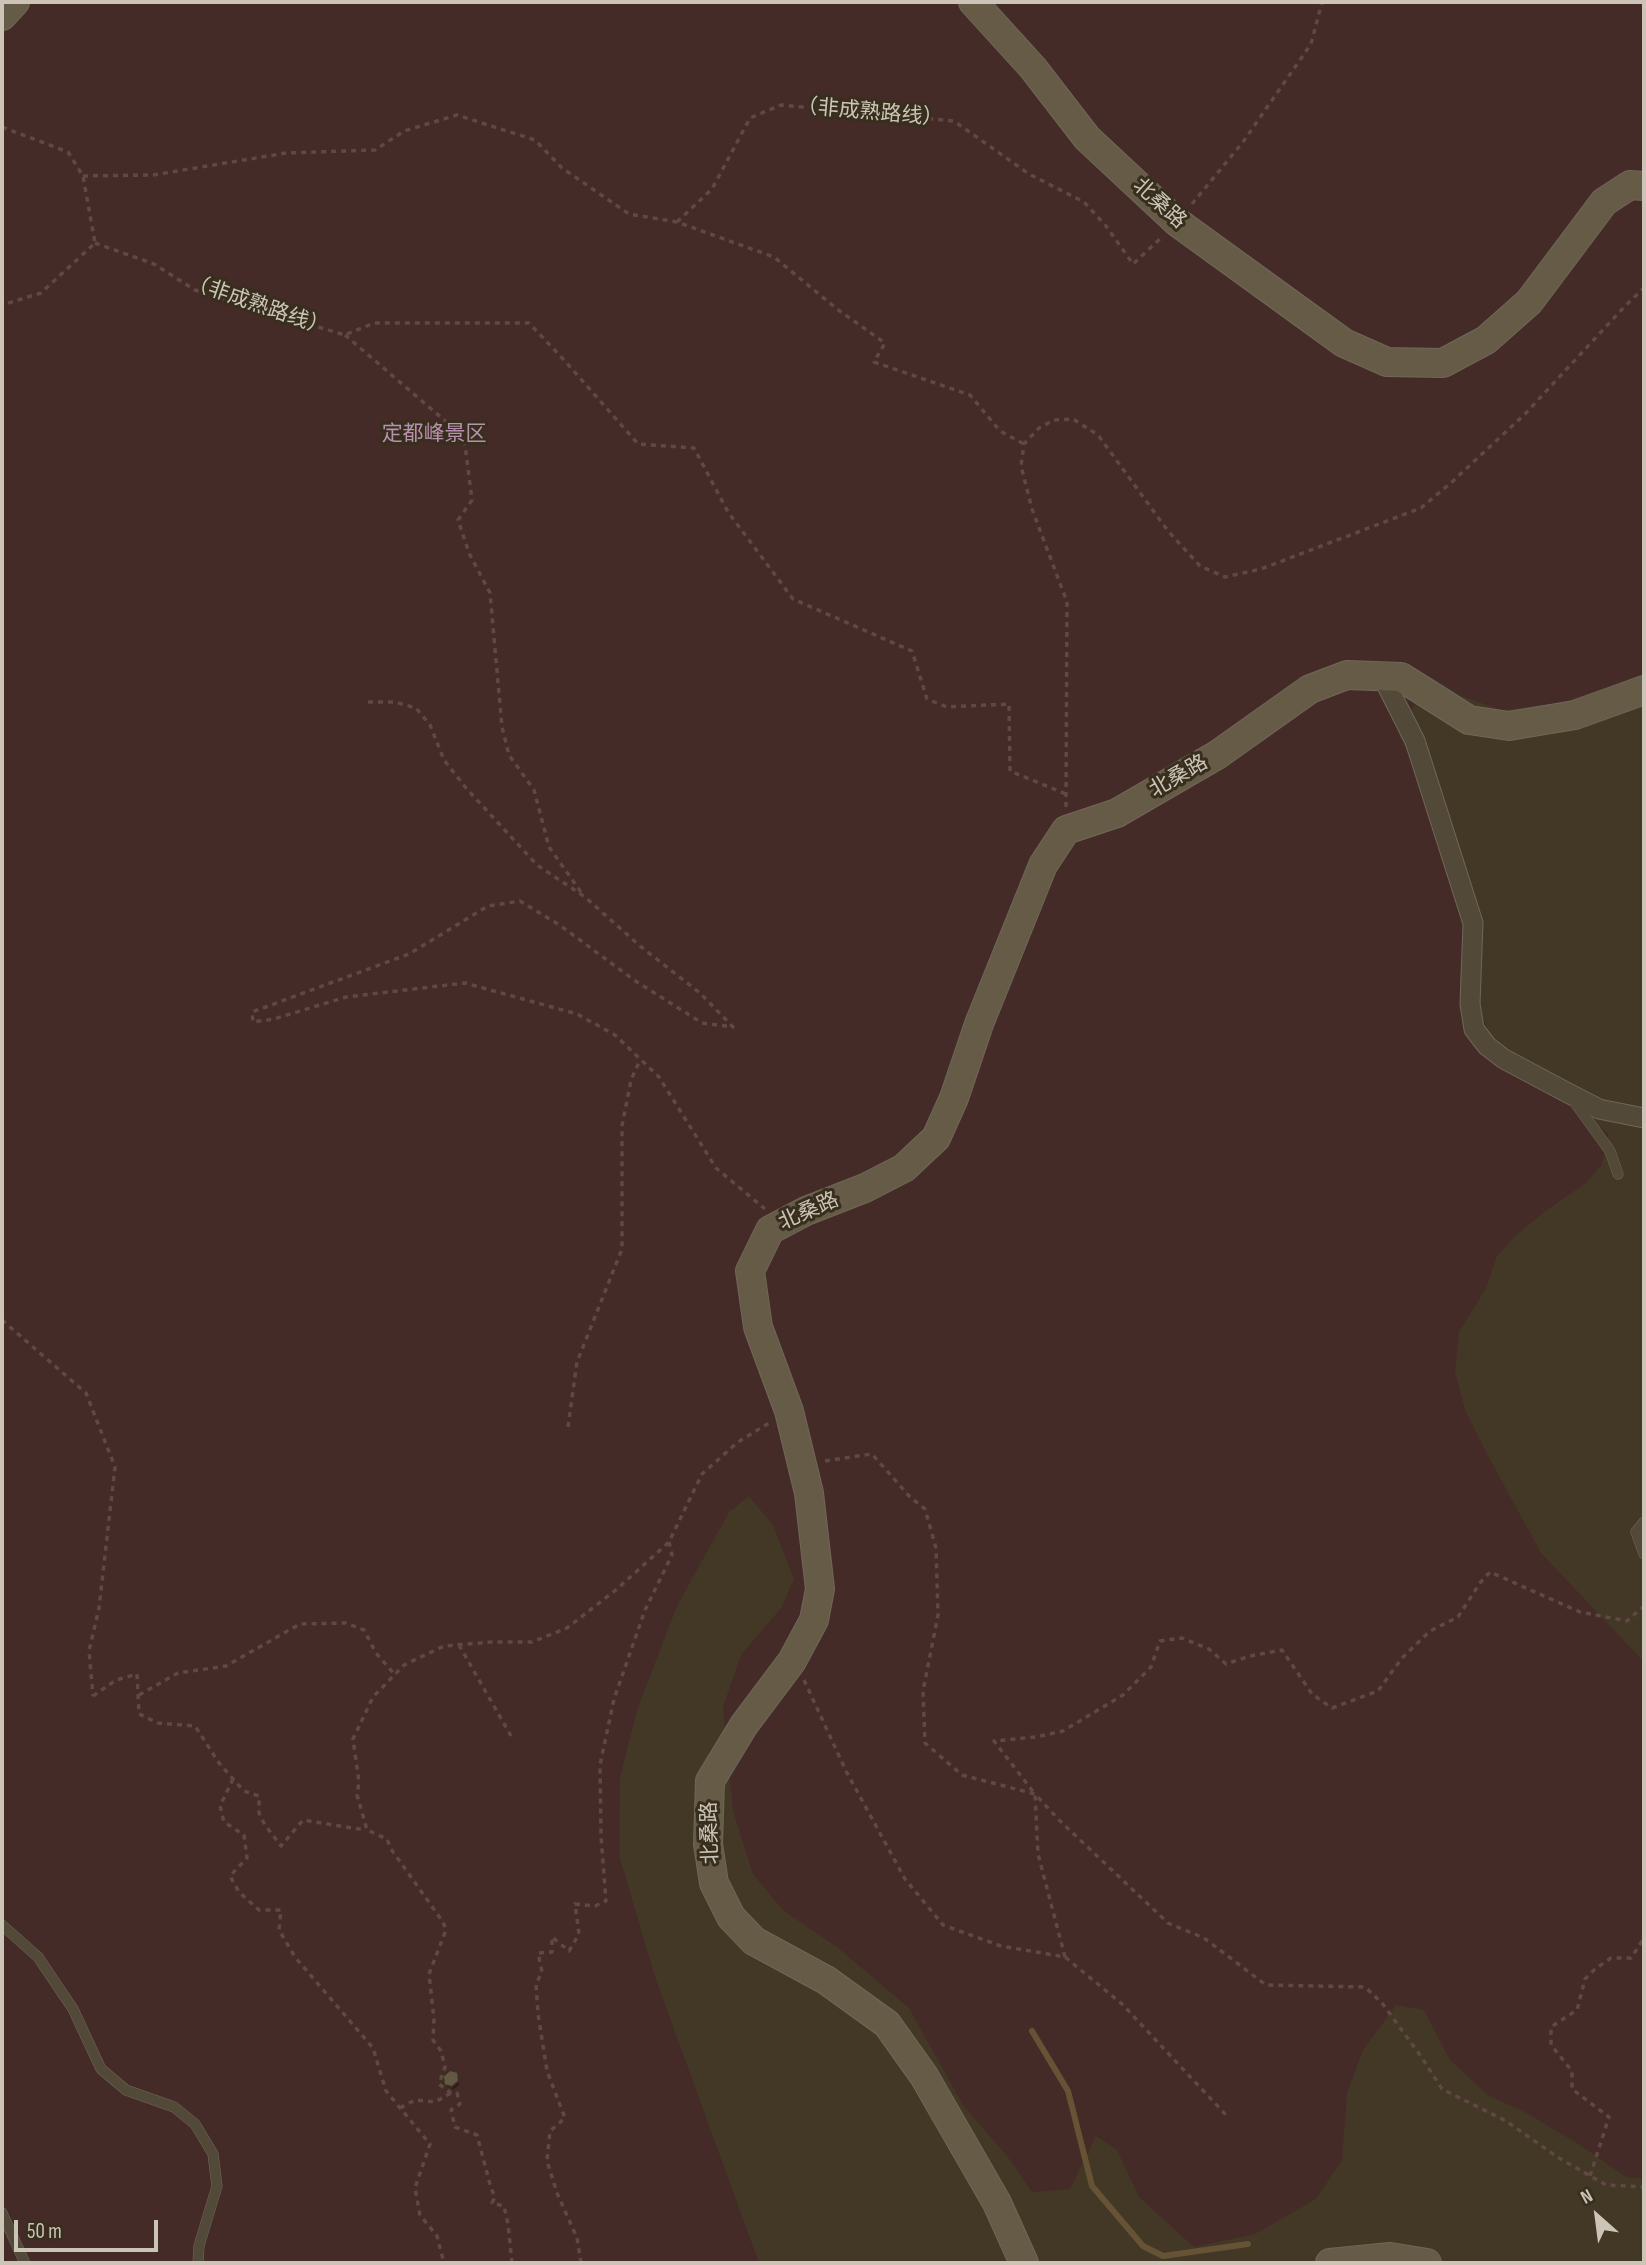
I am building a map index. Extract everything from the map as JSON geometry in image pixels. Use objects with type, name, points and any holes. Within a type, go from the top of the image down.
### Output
[{"type":"street","points":[[2,16],[15,2]]},
{"type":"street","name":"北桑路","points":[[973,2],[1033,68],[1087,138],[1177,222],[1344,343],[1387,362],[1443,363],[1486,340],[1529,302],[1604,202],[1630,185],[1644,186]]},
{"type":"street","name":"北桑路","points":[[1024,2263],[997,2203],[924,2076],[887,2024],[826,1980],[754,1941],[731,1917],[714,1883],[708,1844],[710,1781],[744,1725],[792,1661],[814,1620],[820,1589],[809,1493],[789,1411],[758,1327],[750,1271],[770,1230],[806,1211],[864,1188],[904,1168],[936,1138],[954,1098],[979,1024],[1043,865],[1066,831],[1117,813],[1217,755],[1310,689],[1347,675],[1401,677],[1469,720],[1509,726],[1575,715],[1644,690]]},
{"type":"street","points":[[1382,677],[1415,741],[1473,923],[1470,1004],[1474,1028],[1487,1046],[1504,1059],[1566,1092],[1599,1109],[1644,1118]]},
{"type":"street","points":[[1330,2263],[1390,2257],[1426,2263]]},
{"type":"lane","points":[[1566,1092],[1609,1152],[1618,1174]]},
{"type":"lane","points":[[1644,1522],[1636,1532],[1644,1554]]},
{"type":"lane","points":[[2,1924],[38,1957],[73,2009],[101,2069],[126,2090],[174,2107],[195,2124],[213,2154],[216,2186],[199,2246],[198,2263]]},
{"type":"lane","points":[[2,2213],[24,2263]]},
{"type":"path","points":[[1177,222],[1243,142],[1311,44],[1322,2]]},
{"type":"path","name":"（非成熟路线）","points":[[677,222],[712,189],[750,118],[781,105],[954,121],[1029,174],[1084,202],[1106,226],[1133,264],[1177,222]]},
{"type":"path","points":[[83,176],[153,175],[286,153],[375,150],[404,131],[457,115],[535,140],[562,168],[629,214],[677,222],[774,257],[837,309],[885,343],[874,362],[970,395],[1000,431],[1024,444]]},
{"type":"path","points":[[2,128],[68,152],[83,176],[96,243],[41,293],[2,305]]},
{"type":"path","name":"（非成熟路线）","points":[[96,243],[154,264],[195,290],[345,335],[464,437],[472,500],[458,520],[469,553],[490,593],[502,727],[509,755],[534,790],[549,847],[585,897]]},
{"type":"path","points":[[1066,831],[1067,602],[1032,509],[1021,466],[1024,444],[1039,428],[1054,420],[1073,419],[1098,435],[1168,531],[1200,566],[1225,577],[1261,569],[1421,508],[1524,414],[1644,288]]},
{"type":"path","name":"（非成熟路线）","points":[[345,335],[374,323],[529,323],[638,444],[694,448],[728,512],[793,599],[912,652],[927,699],[947,707],[1009,704],[1010,771],[1066,794]]},
{"type":"path","points":[[368,702],[395,702],[416,708],[430,725],[444,761],[537,865],[585,897],[640,946],[700,993],[733,1027],[702,1023],[520,901],[488,906],[409,954],[251,1012],[253,1022],[274,1019],[346,997],[465,983],[577,1014],[615,1035],[659,1077],[716,1168],[770,1213],[770,1230]]},
{"type":"path","points":[[568,1427],[577,1362],[622,1248],[622,1126],[631,1080],[640,1059]]},
{"type":"path","points":[[2,1320],[86,1393],[115,1467],[99,1608],[89,1651],[93,1696],[116,1680],[137,1674],[139,1714],[158,1723],[195,1726],[203,1741],[233,1779],[244,1791],[259,1796],[259,1813],[281,1846],[303,1820],[367,1830],[387,1839],[446,1930],[429,1975],[435,2019],[433,2040],[441,2051],[445,2067],[439,2084],[451,2093]]},
{"type":"path","points":[[367,1830],[357,1795],[359,1782],[353,1739],[373,1697],[404,1665],[444,1646],[532,1642],[567,1628],[617,1589],[668,1542],[702,1474],[737,1441],[789,1411]]},
{"type":"path","points":[[802,1464],[872,1454],[910,1497],[925,1509],[936,1548],[938,1615],[923,1691],[925,1744],[962,1775],[1035,1794]]},
{"type":"path","points":[[581,2263],[577,2238],[557,2193],[547,2161],[550,2131],[565,2118],[547,2071],[538,2014],[536,1983],[542,1972],[538,1953],[552,1952],[552,1937],[569,1951],[579,1934],[575,1904],[595,1906],[606,1901],[601,1836],[600,1765],[618,1686],[645,1610],[672,1555],[668,1542]]},
{"type":"path","points":[[1644,1606],[1626,1621],[1580,1612],[1490,1572],[1458,1617],[1430,1631],[1402,1658],[1378,1691],[1332,1708],[1312,1694],[1282,1650],[1226,1664],[1209,1649],[1182,1638],[1160,1641],[1151,1667],[1123,1695],[1063,1731],[994,1741],[1059,1820],[1168,1923],[1204,1938],[1266,1985],[1364,1987],[1382,2003],[1442,2089],[1506,2121],[1559,2158],[1606,2185],[1644,2187]]},
{"type":"path","points":[[139,1695],[178,1673],[226,1666],[300,1624],[346,1623],[364,1630],[376,1653],[395,1675]]},
{"type":"path","points":[[459,1645],[511,1736]]},
{"type":"path","points":[[792,1661],[810,1691],[846,1771],[905,1879],[943,1925],[1001,1946],[1065,1957],[1122,2004],[1226,2115]]},
{"type":"path","points":[[233,1779],[220,1806],[225,1822],[244,1835],[247,1858],[230,1877],[239,1892],[259,1910],[281,1910],[279,1930],[295,1957],[373,2048],[386,2091],[429,2144],[415,2188],[420,2215],[437,2236],[444,2263]]},
{"type":"path","points":[[1035,1794],[1038,1854],[1065,1957]]},
{"type":"path","points":[[1590,2176],[1609,2117],[1572,2089],[1572,2071],[1551,2045],[1551,2027],[1577,2010],[1585,1979],[1595,1969],[1611,1958],[1631,1958],[1644,1938]]},
{"type":"path","points":[[400,2108],[415,2100],[435,2102],[451,2093],[457,2093],[460,2105],[451,2110],[455,2127],[477,2135],[495,2197],[492,2203],[504,2206],[512,2263]]},
{"type":"green space","name":"定都峰景区","points":[[2,2],[1644,2],[1644,674],[1560,703],[1502,710],[1461,696],[1431,677],[1398,732],[1458,871],[1472,999],[1490,1033],[1511,1061],[1608,1134],[1602,1164],[1586,1183],[1517,1234],[1497,1256],[1486,1288],[1459,1332],[1455,1372],[1465,1410],[1541,1553],[1644,1662],[1644,2179],[1626,2177],[1580,2145],[1523,2111],[1489,2096],[1450,2060],[1424,2010],[1396,2005],[1363,2050],[1347,2093],[1342,2160],[1316,2199],[1255,2234],[1194,2247],[1139,2197],[1117,2150],[1096,2136],[1070,2189],[1032,2192],[1008,2157],[963,2105],[909,2008],[837,1947],[784,1911],[753,1874],[733,1811],[723,1707],[741,1655],[781,1608],[794,1579],[773,1525],[749,1496],[729,1512],[677,1606],[638,1707],[620,1777],[619,1855],[655,1977],[759,2263],[27,2263],[15,2260],[2,2263]]},
{"type":"building","points":[[450,2070],[458,2072],[459,2081],[452,2087],[444,2085],[443,2076]]},
{"type":"waterway","points":[[1032,2031],[1068,2091],[1092,2186],[1143,2246],[1163,2256],[1248,2244]]}]
